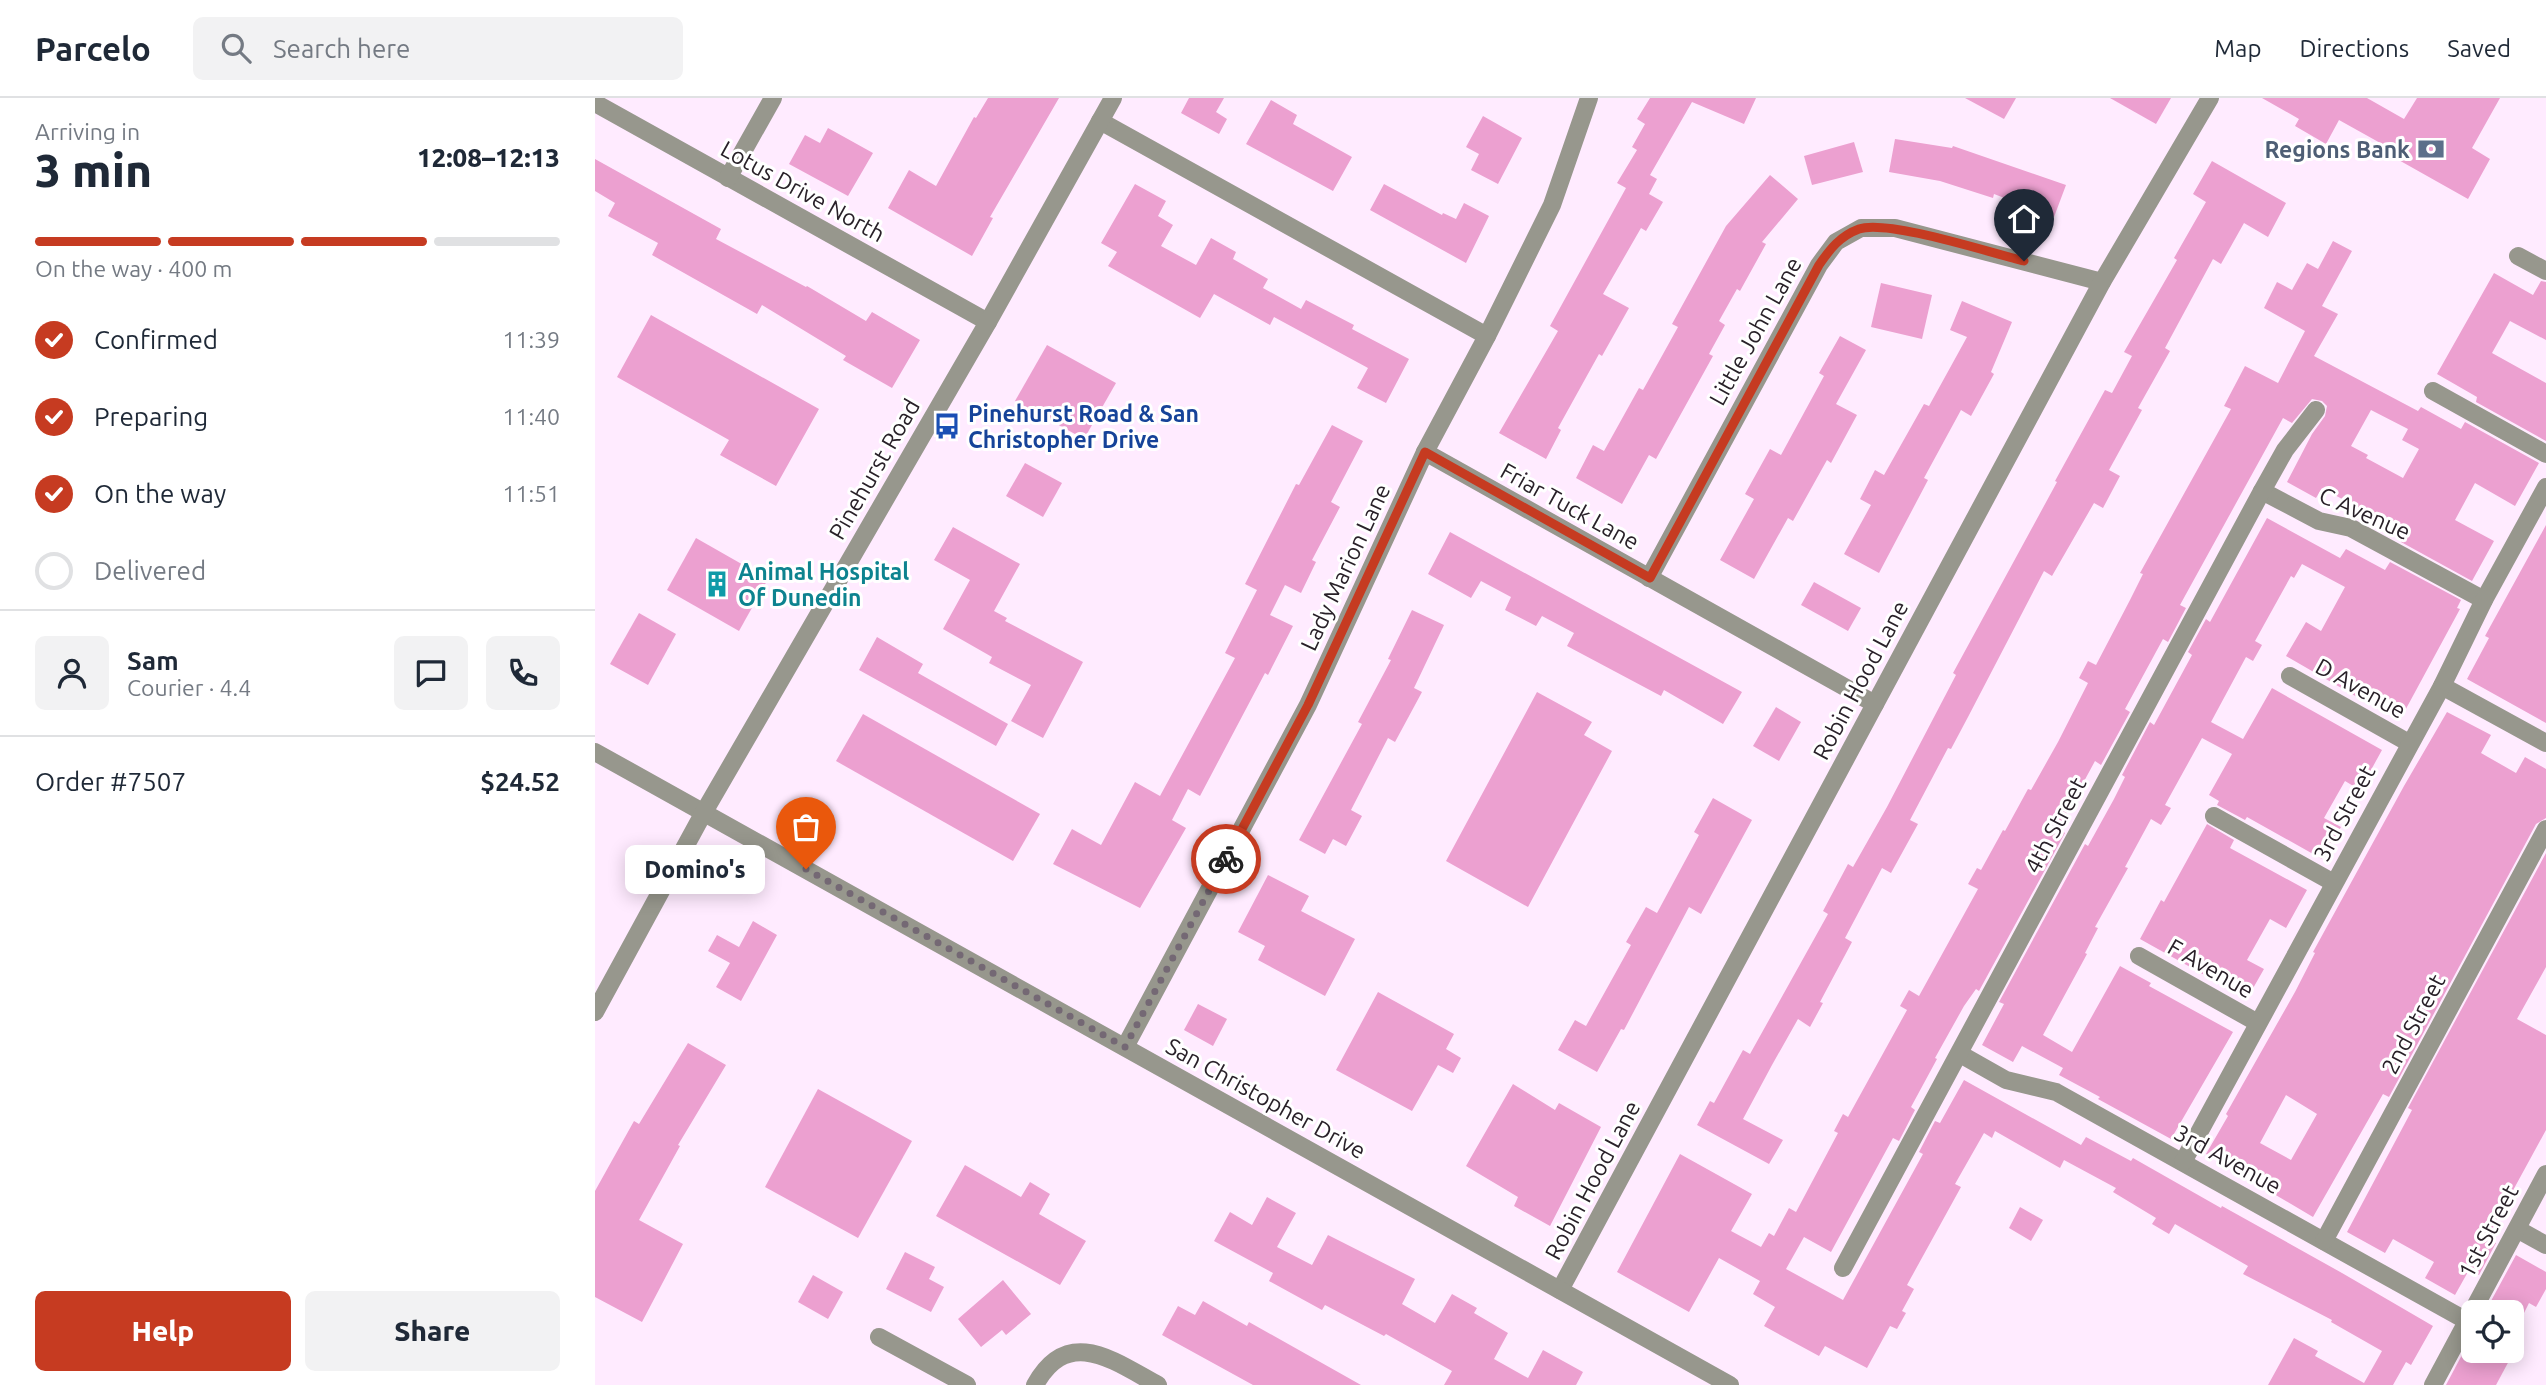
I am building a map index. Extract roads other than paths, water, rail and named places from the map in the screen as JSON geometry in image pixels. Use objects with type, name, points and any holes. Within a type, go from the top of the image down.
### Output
[{"type":"street","points":[[728,178],[773,98]]},
{"type":"street","name":"Pinehurst Road","points":[[595,1012],[704,812],[988,322],[1113,98]]},
{"type":"street","name":"Lady Marion Lane","points":[[1125,1047],[1308,705],[1425,452],[1552,205],[1589,98]]},
{"type":"street","name":"Robin Hood Lane","points":[[1560,1290],[2102,282],[2210,98]]},
{"type":"street","name":"Lotus Drive North","points":[[595,103],[988,322]]},
{"type":"street","points":[[1100,121],[1487,336]]},
{"type":"street","name":"Little John Lane","points":[[1650,578],[1819,265],[1836,242],[1861,228],[1895,228],[2102,282]]},
{"type":"street","points":[[2518,256],[2546,271]]},
{"type":"street","points":[[2433,391],[2546,454]]},
{"type":"street","name":"4th Street","points":[[1843,1268],[1961,1054],[2262,491],[2285,450],[2316,410]]},
{"type":"street","name":"Friar Tuck Lane","points":[[1425,452],[1875,704]]},
{"type":"street","name":"3rd Street","points":[[2183,1162],[2442,686],[2484,600],[2546,487]]},
{"type":"street","name":"C Avenue","points":[[2262,491],[2319,521],[2351,528],[2484,600]]},
{"type":"street","name":"D Avenue","points":[[2290,676],[2409,743]]},
{"type":"street","points":[[2442,686],[2546,743]]},
{"type":"street","name":"San Christopher Drive","points":[[595,752],[1730,1385]]},
{"type":"street","points":[[2214,816],[2334,883]]},
{"type":"street","name":"2nd Street","points":[[2324,1241],[2546,829]]},
{"type":"street","name":"F Avenue","points":[[2139,956],[2258,1023]]},
{"type":"street","name":"3rd Avenue","points":[[1961,1054],[2006,1080],[2056,1092],[2461,1318]]},
{"type":"street","name":"1st Street","points":[[2478,1300],[2546,1174]]},
{"type":"street","points":[[2517,1229],[2546,1245]]},
{"type":"street","name":"1st Street","points":[[2433,1385],[2461,1332]]},
{"type":"street","points":[[879,1337],[967,1385]]},
{"type":"street","points":[[1035,1385],[1056,1358],[1071,1352],[1087,1352],[1107,1357],[1158,1385]]},
{"type":"place","name":"Regions Bank","points":[[2431,149]]},
{"type":"place","name":"Pinehurst Road & San Christopher Drive","points":[[947,426]]},
{"type":"place","name":"Animal Hospital Of Dunedin","points":[[717,584]]},
{"type":"place","name":"Domino's","points":[[806,869]]}]
